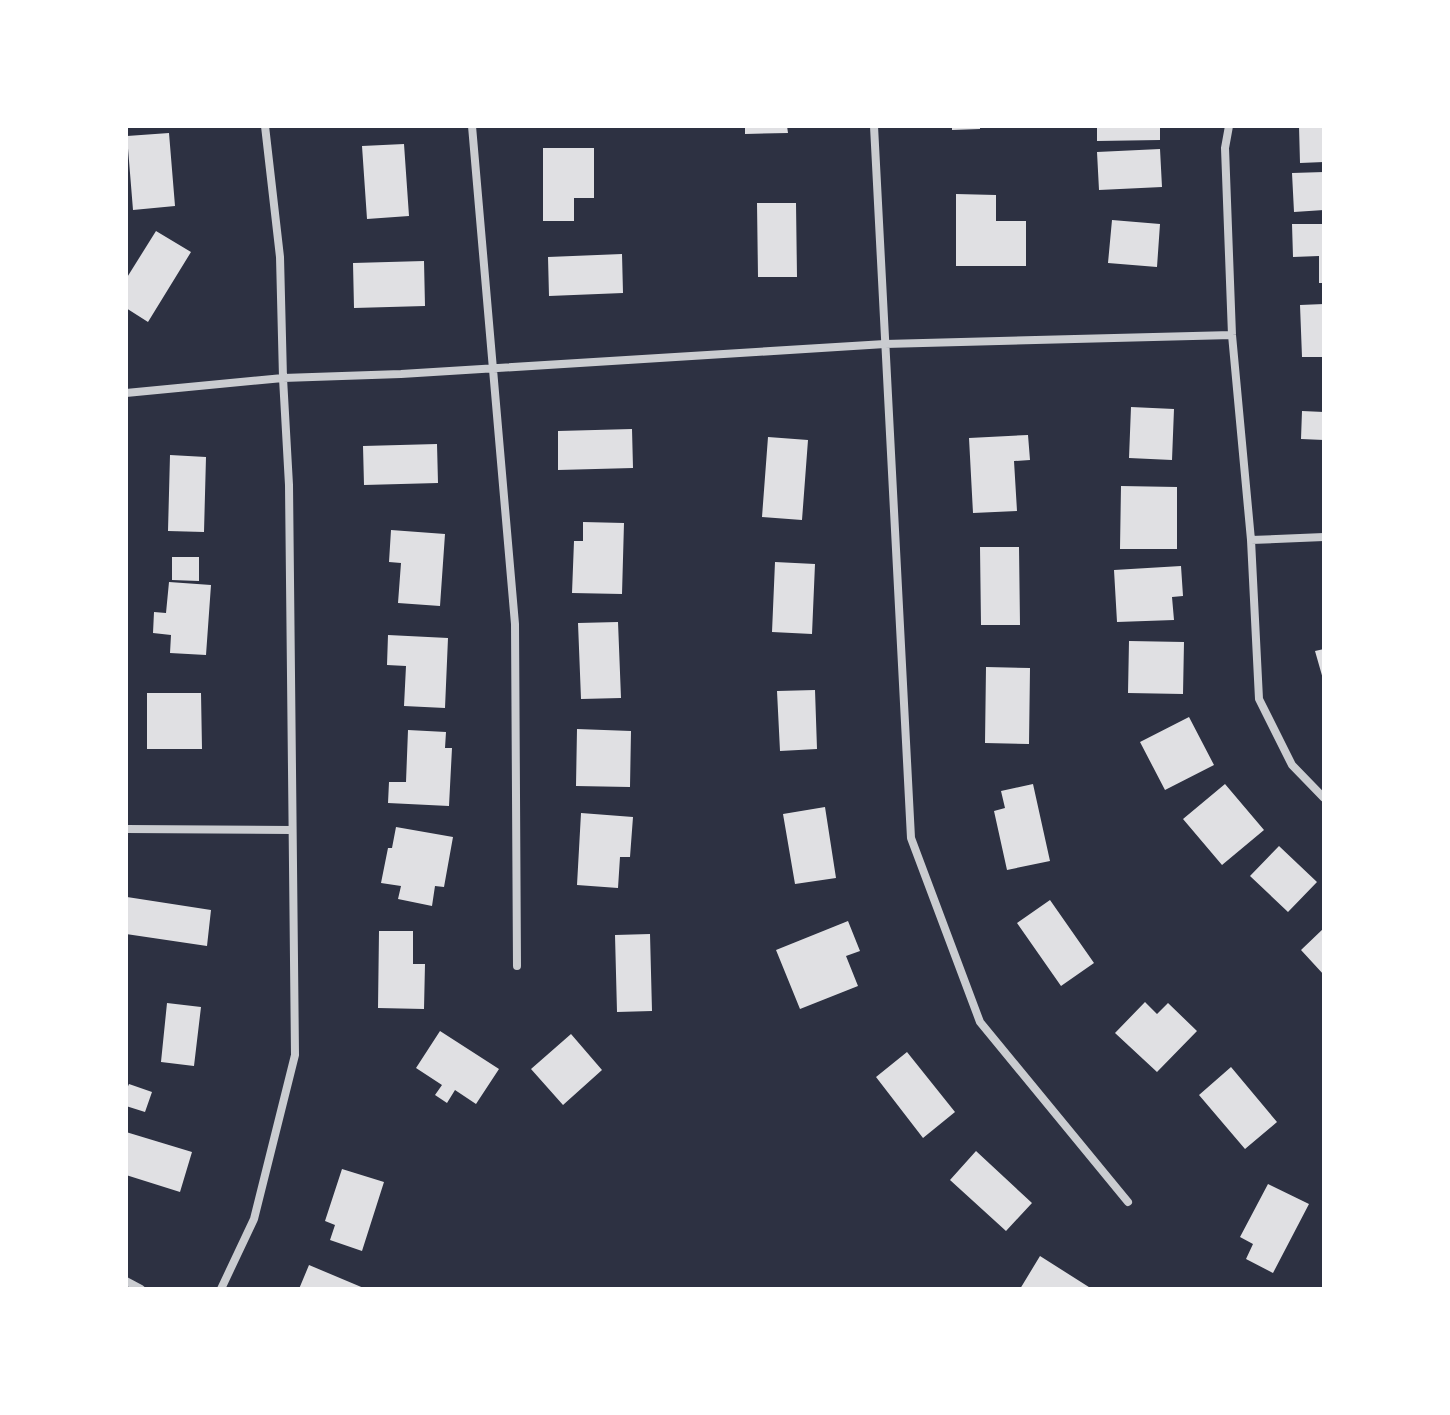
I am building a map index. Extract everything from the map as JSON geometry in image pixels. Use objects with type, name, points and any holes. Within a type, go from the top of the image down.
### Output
[{"type":"street","points":[[221,1289],[254,1219],[295,1055],[289,485],[280,257],[265,126]]},
{"type":"street","points":[[472,126],[515,624],[517,966]]},
{"type":"street","points":[[874,126],[911,838],[980,1022],[1128,1202]]},
{"type":"street","points":[[1229,126],[1225,148],[1232,335],[1251,540],[1259,699],[1292,765],[1324,798]]},
{"type":"street","points":[[126,393],[283,378],[401,374],[885,344],[1232,335]]},
{"type":"street","points":[[1251,540],[1324,537]]},
{"type":"street","points":[[126,829],[292,830]]},
{"type":"street","points":[[126,1281],[141,1289]]},
{"type":"building","points":[[745,126],[787,126],[788,133],[745,134]]},
{"type":"building","points":[[952,126],[980,126],[980,129],[952,130]]},
{"type":"building","points":[[1097,126],[1160,126],[1160,140],[1097,141]]},
{"type":"building","points":[[1299,126],[1324,126],[1324,162],[1300,163]]},
{"type":"building","points":[[169,133],[175,206],[133,210],[127,136]]},
{"type":"building","points":[[404,144],[409,216],[367,219],[362,146]]},
{"type":"building","points":[[543,148],[594,148],[594,198],[574,198],[574,221],[543,221]]},
{"type":"building","points":[[1160,149],[1162,187],[1099,190],[1097,152]]},
{"type":"building","points":[[1324,172],[1324,210],[1294,212],[1292,173]]},
{"type":"building","points":[[956,194],[996,195],[996,221],[1026,221],[1026,266],[956,266]]},
{"type":"building","points":[[757,203],[796,203],[797,277],[758,277]]},
{"type":"building","points":[[1112,220],[1160,224],[1157,267],[1108,263]]},
{"type":"building","points":[[1292,224],[1324,224],[1324,283],[1319,283],[1319,256],[1293,257]]},
{"type":"building","points":[[156,231],[191,252],[148,322],[126,308],[126,279]]},
{"type":"building","points":[[622,254],[623,293],[549,296],[548,257]]},
{"type":"building","points":[[424,261],[425,306],[354,308],[353,263]]},
{"type":"building","points":[[1324,304],[1324,357],[1302,357],[1300,305]]},
{"type":"building","points":[[1131,407],[1174,409],[1172,460],[1129,458]]},
{"type":"building","points":[[1302,411],[1324,412],[1324,440],[1301,439]]},
{"type":"building","points":[[632,429],[633,468],[558,470],[558,431]]},
{"type":"building","points":[[1028,435],[1030,460],[1014,461],[1017,511],[973,513],[969,438]]},
{"type":"building","points":[[768,437],[808,440],[802,520],[762,517]]},
{"type":"building","points":[[437,444],[438,483],[364,485],[363,446]]},
{"type":"building","points":[[170,455],[206,457],[204,532],[168,531]]},
{"type":"building","points":[[1121,486],[1177,487],[1177,549],[1120,549]]},
{"type":"building","points":[[583,522],[624,523],[622,594],[572,593],[574,541],[583,541]]},
{"type":"building","points":[[391,530],[445,534],[440,606],[398,603],[401,563],[389,562]]},
{"type":"building","points":[[980,547],[1019,547],[1020,625],[981,625]]},
{"type":"building","points":[[172,557],[199,557],[199,581],[172,580]]},
{"type":"building","points":[[775,562],[815,564],[812,634],[772,632]]},
{"type":"building","points":[[1181,566],[1183,596],[1172,597],[1174,620],[1117,622],[1114,570]]},
{"type":"building","points":[[169,582],[211,585],[206,655],[170,653],[171,635],[153,633],[154,612],[166,613]]},
{"type":"building","points":[[618,622],[621,698],[581,699],[578,623]]},
{"type":"building","points":[[388,635],[448,638],[445,708],[404,706],[406,666],[387,665]]},
{"type":"building","points":[[1129,641],[1184,642],[1183,694],[1128,693]]},
{"type":"building","points":[[1324,649],[1324,679],[1323,679],[1315,651]]},
{"type":"building","points":[[986,667],[1030,668],[1029,744],[985,743]]},
{"type":"building","points":[[815,690],[817,749],[780,751],[777,691]]},
{"type":"building","points":[[147,693],[201,693],[202,749],[147,749]]},
{"type":"building","points":[[1189,717],[1214,765],[1165,790],[1140,742]]},
{"type":"building","points":[[577,729],[631,731],[630,787],[576,786]]},
{"type":"building","points":[[408,730],[446,732],[445,748],[452,748],[449,806],[388,803],[389,782],[406,782]]},
{"type":"building","points":[[1033,784],[1050,861],[1007,870],[994,811],[1005,808],[1001,791]]},
{"type":"building","points":[[1225,784],[1264,830],[1222,865],[1183,819]]},
{"type":"building","points":[[825,807],[836,878],[795,884],[783,814]]},
{"type":"building","points":[[581,813],[633,817],[630,857],[620,857],[618,888],[577,885]]},
{"type":"building","points":[[396,827],[453,837],[444,887],[435,886],[432,906],[398,899],[401,886],[381,883]]},
{"type":"building","points":[[1279,846],[1317,882],[1288,912],[1250,876]]},
{"type":"building","points":[[127,897],[211,910],[207,946],[126,934]]},
{"type":"building","points":[[1050,900],[1094,963],[1061,986],[1017,923]]},
{"type":"building","points":[[848,921],[860,951],[846,956],[858,986],[800,1009],[776,950]]},
{"type":"building","points":[[1324,928],[1324,975],[1301,950]]},
{"type":"building","points":[[379,931],[413,931],[413,964],[425,964],[424,1009],[378,1008]]},
{"type":"building","points":[[650,934],[652,1011],[617,1012],[615,935]]},
{"type":"building","points":[[1145,1002],[1157,1014],[1168,1003],[1197,1031],[1157,1072],[1115,1033]]},
{"type":"building","points":[[167,1003],[201,1007],[194,1066],[161,1062]]},
{"type":"building","points":[[440,1031],[499,1069],[476,1104],[455,1090],[447,1103],[435,1095],[442,1085],[416,1068]]},
{"type":"building","points":[[571,1034],[602,1070],[563,1105],[531,1069]]},
{"type":"building","points":[[907,1052],[955,1112],[923,1138],[876,1077]]},
{"type":"building","points":[[1231,1067],[1277,1122],[1245,1149],[1199,1095]]},
{"type":"building","points":[[129,1084],[152,1092],[145,1112],[126,1106]]},
{"type":"building","points":[[126,1132],[192,1152],[180,1192],[126,1175]]},
{"type":"building","points":[[976,1151],[1032,1203],[1006,1231],[950,1180]]},
{"type":"building","points":[[342,1169],[384,1182],[362,1251],[330,1240],[335,1225],[325,1221]]},
{"type":"building","points":[[1268,1184],[1309,1204],[1273,1273],[1246,1259],[1253,1244],[1240,1237]]},
{"type":"building","points":[[1040,1256],[1092,1289],[1020,1289]]},
{"type":"building","points":[[309,1265],[366,1289],[299,1289]]}]
